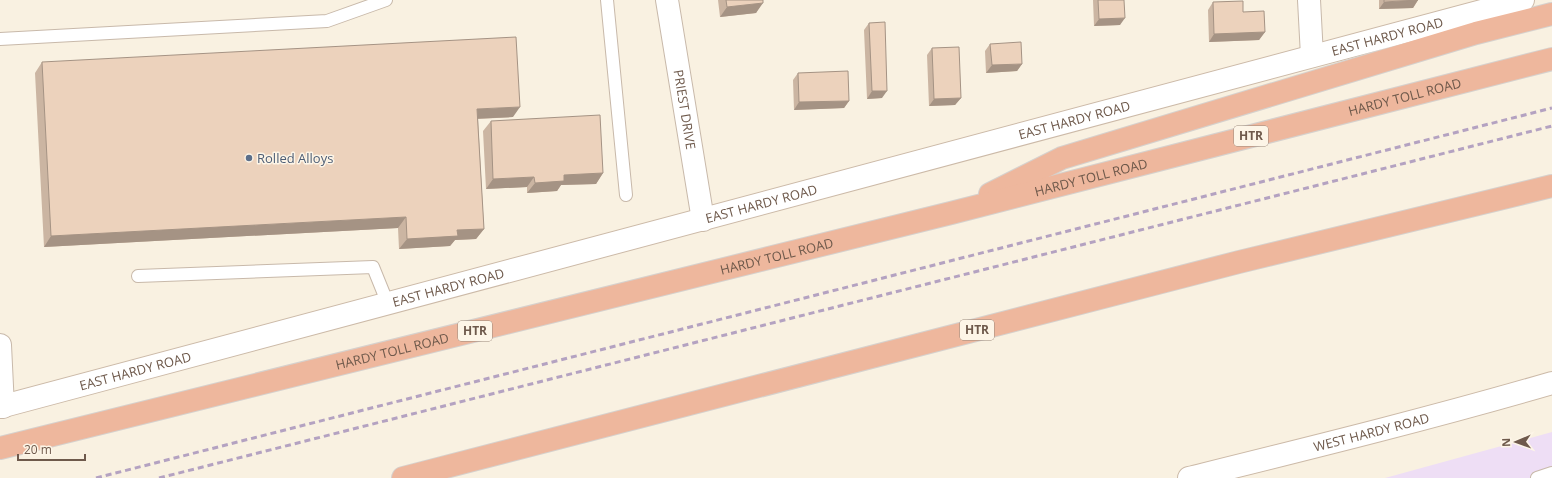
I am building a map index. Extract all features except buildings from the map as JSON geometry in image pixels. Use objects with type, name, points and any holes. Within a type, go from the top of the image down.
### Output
[{"type":"highway","points":[[951,214],[1062,158],[1476,32],[1552,14]]},
{"type":"highway","name":"HARDY TOLL ROAD","points":[[0,448],[951,214],[1552,59]]},
{"type":"highway","name":"HTR","points":[[403,478],[1239,262],[1552,186]]},
{"type":"main road","name":"PRIEST DRIVE","points":[[667,0],[703,220]]},
{"type":"main road","points":[[1309,0],[1312,56]]},
{"type":"main road","name":"EAST HARDY ROAD","points":[[2,407],[1523,0]]},
{"type":"main road","points":[[0,345],[2,407]]},
{"type":"main road","name":"WEST HARDY ROAD","points":[[1189,478],[1494,400],[1552,383]]},
{"type":"lane","points":[[0,39],[327,21],[386,0]]},
{"type":"lane","points":[[607,0],[626,195]]},
{"type":"lane","points":[[138,276],[373,266],[388,304]]},
{"type":"lane","points":[[1538,478],[1552,474]]},
{"type":"shaded area","points":[[1552,432],[1552,478],[1385,478]]},
{"type":"railway","points":[[96,478],[1552,108]]},
{"type":"railway","points":[[159,478],[1552,126]]},
{"type":"place","name":"Rolled Alloys","points":[[249,158]]}]
